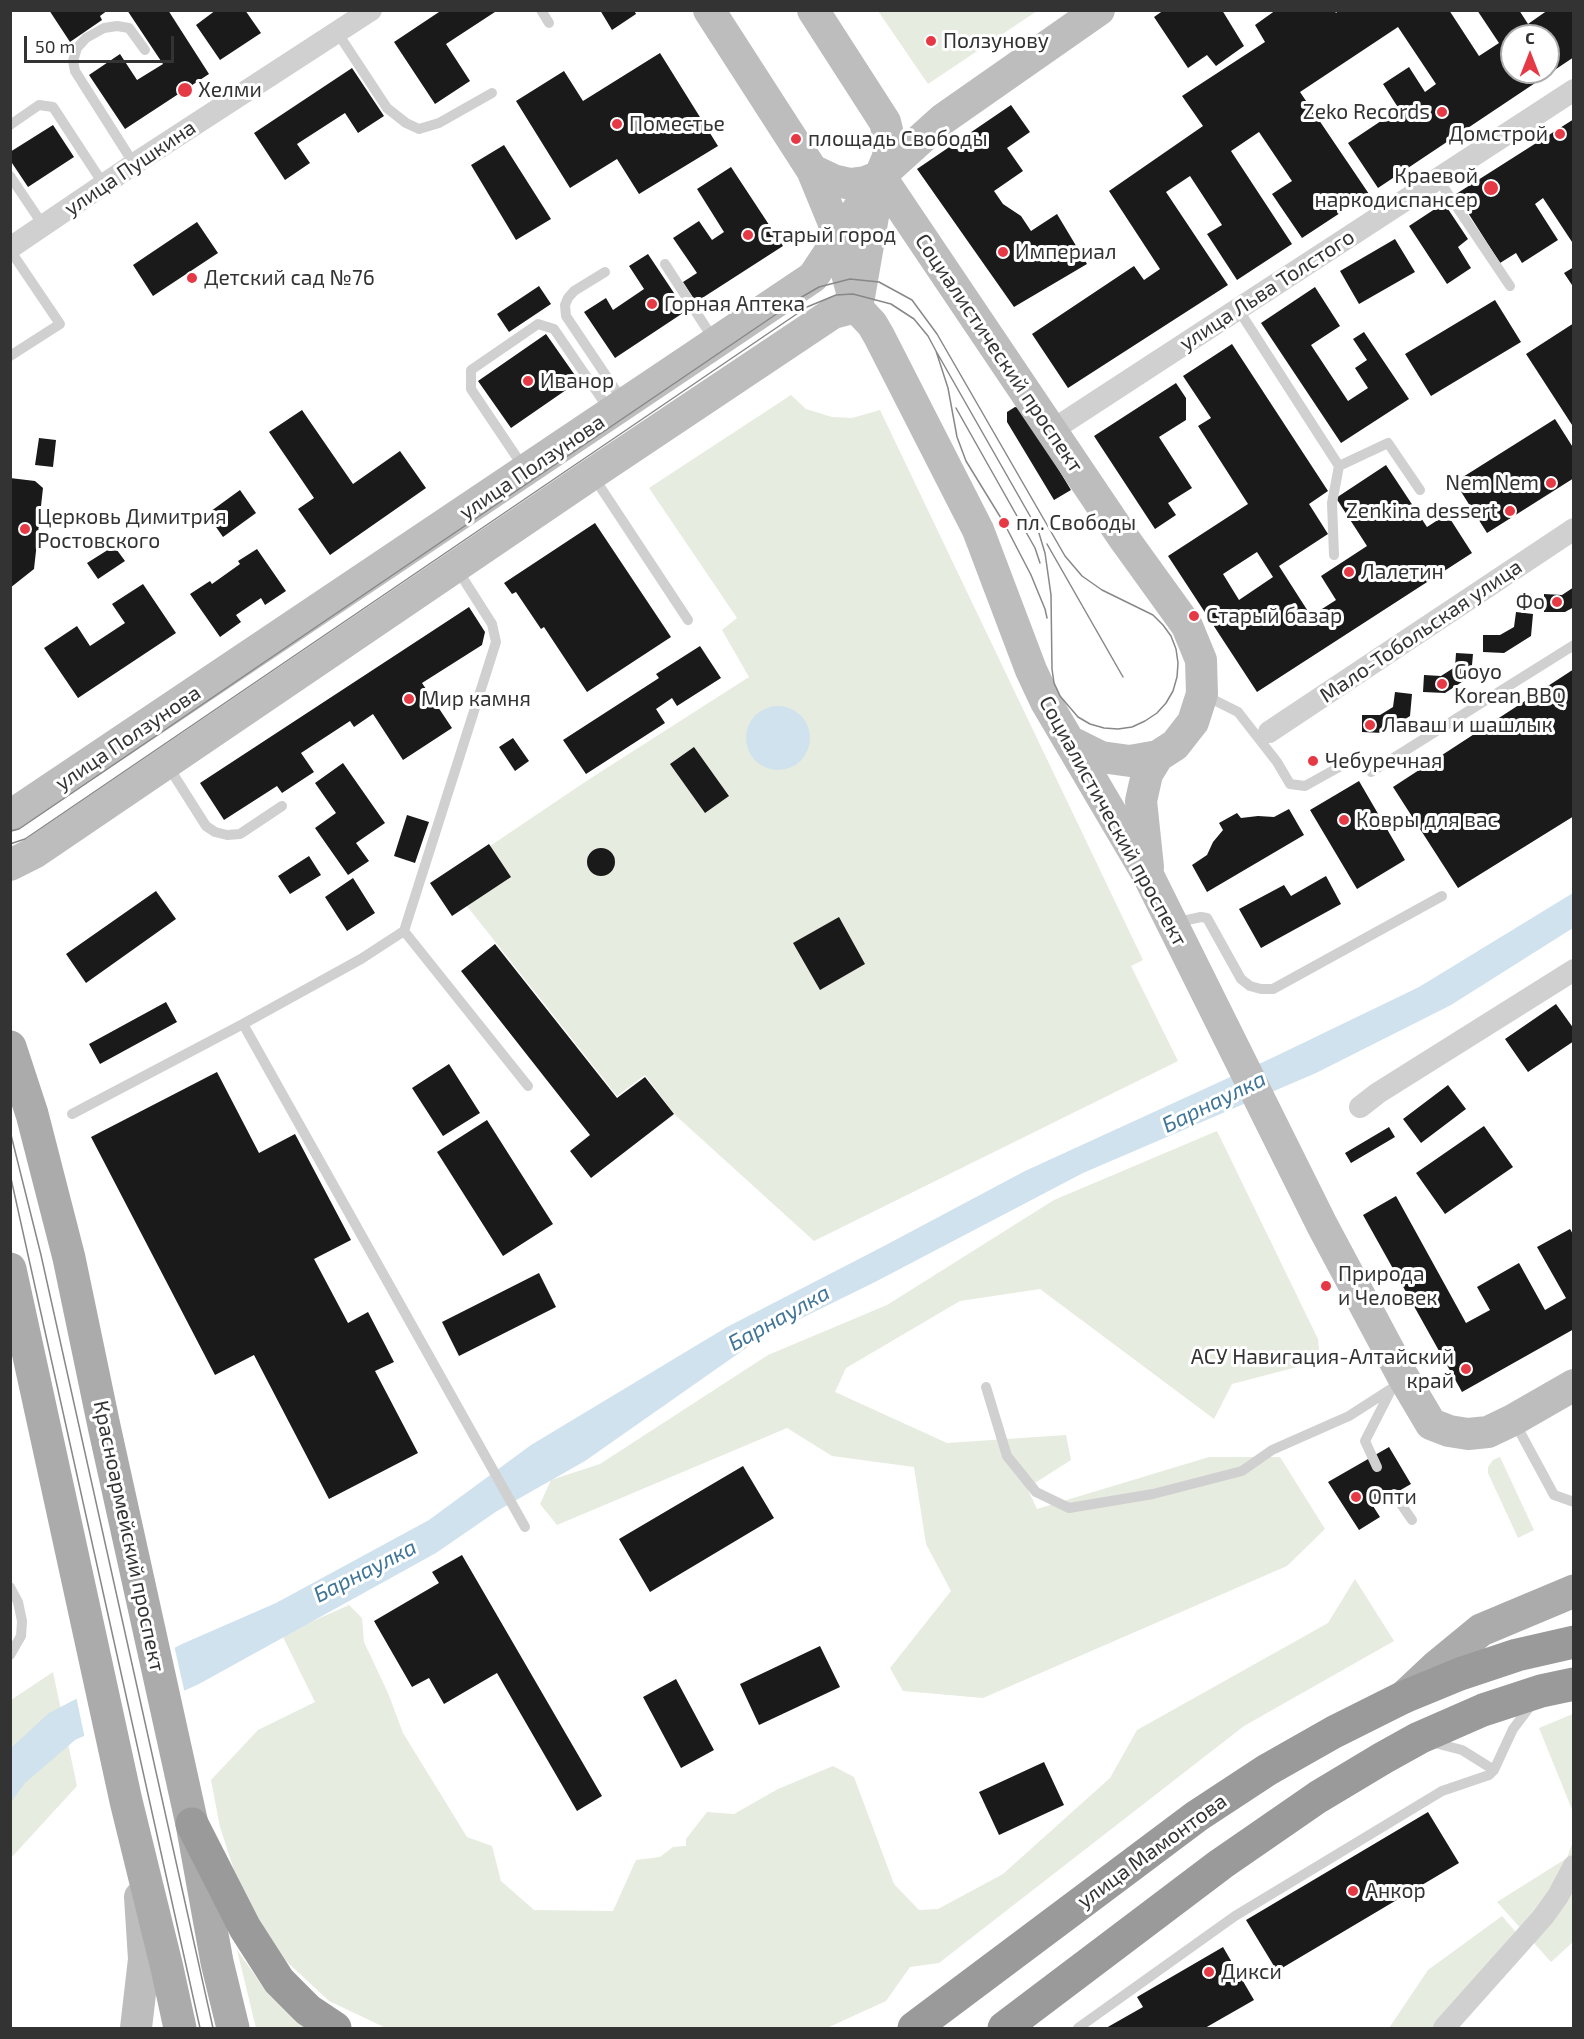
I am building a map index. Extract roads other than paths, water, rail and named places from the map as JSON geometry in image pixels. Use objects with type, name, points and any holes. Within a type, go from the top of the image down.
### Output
[{"type":"highway","name":"улица Мамонтова","points":[[914,2028],[1197,1816],[1267,1770],[1334,1732],[1404,1697],[1460,1674],[1517,1655],[1574,1642]]},
{"type":"highway","points":[[1004,2028],[1221,1864],[1318,1797],[1419,1738],[1483,1710],[1541,1691],[1574,1684]]},
{"type":"highway","points":[[192,1824],[245,1928],[279,1981],[308,2010],[335,2028]]},
{"type":"highway","points":[[1034,2028],[1099,1956]]},
{"type":"highway","points":[[891,2028],[951,1999]]},
{"type":"main road","name":"Красноармейский проспект","points":[[10,1047],[32,1114],[69,1258],[192,1824],[217,1962],[233,2028]]},
{"type":"main road","points":[[10,1269],[137,1852],[180,2028]]},
{"type":"main road","points":[[1404,1697],[1481,1630],[1574,1591]]},
{"type":"street","name":"улица Пушкина","points":[[10,249],[134,164],[371,10]]},
{"type":"street","name":"Социалистический проспект","points":[[709,10],[812,170],[833,221],[854,315],[978,530],[1031,670],[1046,702],[1149,877],[1322,1225],[1396,1382],[1431,1424],[1449,1431],[1468,1434],[1488,1432],[1574,1385]]},
{"type":"street","points":[[813,10],[885,122],[889,142],[888,157],[880,176],[863,279],[854,315]]},
{"type":"street","name":"улица Ползунова","points":[[10,816],[813,277],[880,176],[944,119],[1099,10]]},
{"type":"street","name":"улица Льва Толстого","points":[[1051,431],[1574,90]]},
{"type":"street","points":[[812,170],[833,180],[850,184],[865,182],[880,176]]},
{"type":"street","name":"Социалистический проспект","points":[[880,176],[1125,540],[1187,626],[1201,660],[1202,694],[1193,722],[1175,745],[1158,756]]},
{"type":"street","name":"улица Ползунова","points":[[10,865],[34,853],[592,474],[854,315]]},
{"type":"street","name":"Мало-Тобольская улица","points":[[1269,732],[1574,529]]},
{"type":"street","points":[[1069,741],[1101,757],[1130,761],[1158,756]]},
{"type":"street","points":[[1149,877],[1141,801],[1147,774],[1158,756]]},
{"type":"street","points":[[1360,1107],[1378,1093],[1574,970]]},
{"type":"street","points":[[136,2028],[144,1959],[137,1852]]},
{"type":"street","points":[[1444,2028],[1543,1917],[1558,1896],[1574,1866]]},
{"type":"lane","points":[[541,10],[549,23]]},
{"type":"lane","points":[[134,164],[75,71],[73,61],[76,48],[86,38],[104,28],[117,26],[129,28],[145,50]]},
{"type":"lane","points":[[337,32],[387,108],[406,123],[419,129],[439,123],[492,93]]},
{"type":"lane","points":[[10,125],[39,105],[53,107],[104,185]]},
{"type":"lane","points":[[10,176],[44,225]]},
{"type":"lane","points":[[1438,179],[1510,286]]},
{"type":"lane","points":[[10,249],[60,324],[10,356]]},
{"type":"lane","points":[[665,264],[716,342]]},
{"type":"lane","points":[[605,272],[574,291],[565,305],[566,316],[618,408]]},
{"type":"lane","points":[[1239,309],[1339,466],[1332,503],[1334,555]]},
{"type":"lane","points":[[526,471],[471,389],[471,370],[538,324],[555,329],[618,408]]},
{"type":"lane","points":[[1339,466],[1388,443],[1420,490]]},
{"type":"lane","points":[[592,474],[688,620]]},
{"type":"lane","points":[[72,1114],[361,959],[404,931],[496,642],[492,624],[455,566]]},
{"type":"lane","points":[[1202,694],[1239,712],[1277,762],[1290,784],[1305,786],[1350,761],[1365,763],[1371,772],[1574,645]]},
{"type":"lane","points":[[167,763],[206,826],[215,832],[226,835],[240,834],[282,806]]},
{"type":"lane","points":[[1173,927],[1187,920],[1207,918],[1241,979],[1250,986],[1273,989],[1442,896]]},
{"type":"lane","points":[[404,931],[528,1086]]},
{"type":"lane","points":[[243,1024],[525,1527]]},
{"type":"lane","points":[[986,1387],[1007,1456],[1036,1492],[1069,1509],[1152,1494],[1242,1471],[1272,1450],[1349,1416],[1396,1382]]},
{"type":"lane","points":[[1377,1467],[1365,1441],[1396,1382]]},
{"type":"lane","points":[[1513,1420],[1554,1495],[1574,1502]]},
{"type":"lane","points":[[1394,1494],[1412,1520]]},
{"type":"lane","points":[[10,1587],[18,1602],[22,1622],[21,1636],[10,1655]]},
{"type":"lane","points":[[1078,2028],[1235,1916],[1442,1791],[1489,1775],[1494,1770],[1513,1729],[1541,1691]]},
{"type":"lane","points":[[1419,1738],[1462,1750],[1494,1770]]},
{"type":"water","points":[[778,706],[796,712],[804,720],[810,738],[804,756],[796,764],[778,770],[760,764],[752,756],[746,738],[752,720],[760,712]]},
{"type":"water","name":"Барнаулка","points":[[1573,893],[1573,928],[1451,1005],[1316,1073],[1083,1173],[875,1282],[759,1339],[585,1461],[497,1511],[436,1553],[199,1684],[75,1740],[25,1783],[11,1802],[11,1748],[49,1713],[182,1644],[276,1603],[429,1520],[531,1445],[727,1327],[1025,1171],[1274,1057],[1419,987]]},
{"type":"tram line","points":[[10,831],[19,829],[800,298],[819,287],[850,279],[879,282],[912,300],[937,334],[1065,556],[1082,576],[1102,590],[1153,615],[1171,636],[1178,663],[1173,691],[1157,713],[1145,721],[1132,727],[1118,729],[1090,724],[1078,717],[1060,696],[1054,683],[1052,669],[1051,595],[1045,553],[1038,530],[936,351]]},
{"type":"tram line","points":[[10,844],[25,839],[807,307],[836,295],[853,294],[891,304],[914,319],[928,336],[936,351],[948,388],[957,437],[966,461],[1004,523],[1031,575],[1047,618]]},
{"type":"tram line","points":[[956,408],[1035,548],[1040,563]]},
{"type":"tram line","points":[[1047,544],[1123,677]]},
{"type":"tram line","points":[[10,1131],[41,1255],[213,2028]]},
{"type":"tram line","points":[[10,1174],[200,2028]]},
{"type":"place","name":"Ползунову","points":[[931,41]]},
{"type":"place","name":"Хелми","points":[[185,90]]},
{"type":"place","name":"Zeko Records","points":[[1442,112]]},
{"type":"place","name":"Поместье","points":[[617,124]]},
{"type":"place","name":"Домстрой","points":[[1560,134]]},
{"type":"place","name":"площадь Свободы","points":[[796,139]]},
{"type":"place","name":"Краевой наркодиспансер","points":[[1491,188]]},
{"type":"place","name":"Старый город","points":[[748,235]]},
{"type":"place","name":"Империал","points":[[1003,252]]},
{"type":"place","name":"Детский сад №76","points":[[192,278]]},
{"type":"place","name":"Горная Аптека","points":[[652,304]]},
{"type":"place","name":"Иванор","points":[[528,381]]},
{"type":"place","name":"Nem Nem","points":[[1551,483]]},
{"type":"place","name":"Zenkina dessert","points":[[1510,511]]},
{"type":"place","name":"пл. Свободы","points":[[1004,523]]},
{"type":"place","name":"Церковь Димитрия Ростовского","points":[[25,529]]},
{"type":"place","name":"Лалетин","points":[[1349,572]]},
{"type":"place","name":"Фо","points":[[1557,602]]},
{"type":"place","name":"Старый базар","points":[[1194,616]]},
{"type":"place","name":"Goyo Korean BBQ","points":[[1442,684]]},
{"type":"place","name":"Мир камня","points":[[409,699]]},
{"type":"place","name":"Лаваш и шашлык","points":[[1370,725]]},
{"type":"place","name":"Чебуречная","points":[[1313,761]]},
{"type":"place","name":"Ковры для вас","points":[[1344,820]]},
{"type":"place","name":"Природа и Человек","points":[[1326,1286]]},
{"type":"place","name":"АСУ Навигация-Алтайский край","points":[[1466,1369]]},
{"type":"place","name":"Опти","points":[[1356,1497]]},
{"type":"place","name":"Анкор","points":[[1353,1891]]},
{"type":"place","name":"Дикси","points":[[1209,1972]]}]
